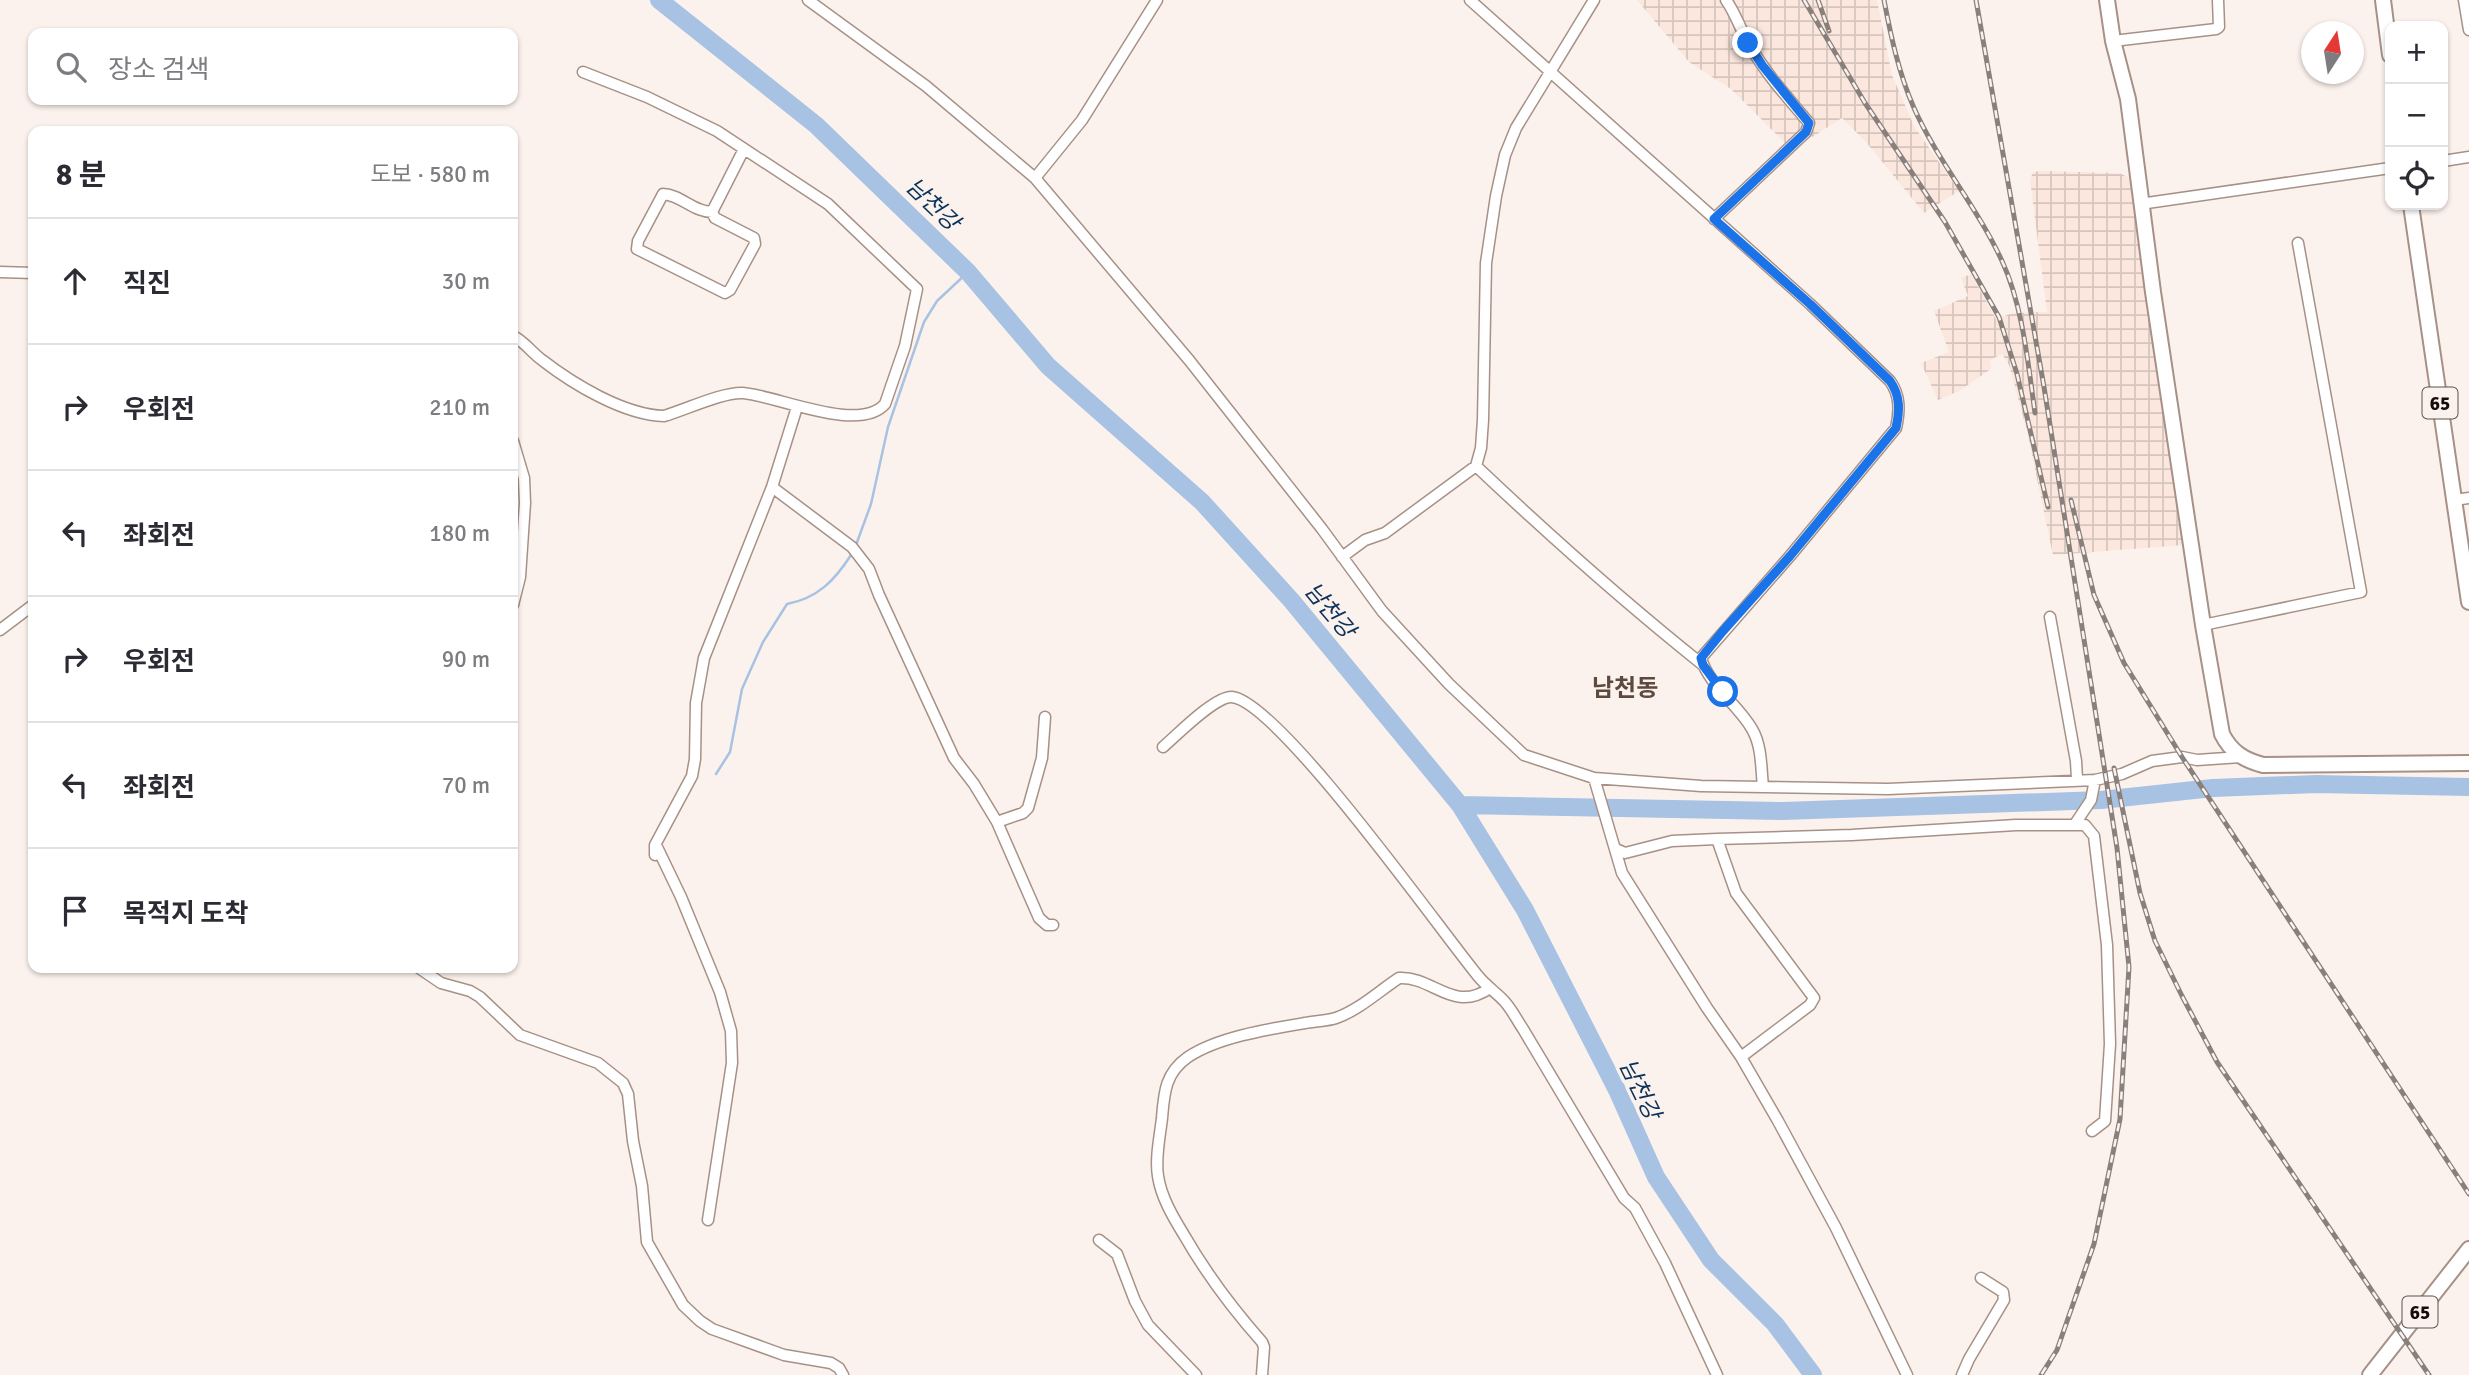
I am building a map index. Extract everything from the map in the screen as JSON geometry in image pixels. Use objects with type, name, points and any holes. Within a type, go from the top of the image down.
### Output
[{"type":"main road","points":[[2107,0],[2113,41],[2128,99],[2140,204],[2203,625],[2222,734],[2241,757],[2263,765],[2469,763]]},
{"type":"main road","points":[[2383,0],[2386,21]]},
{"type":"main road","name":"65","points":[[2412,210],[2462,499],[2469,602]]},
{"type":"main road","name":"65","points":[[2370,1375],[2469,1249]]},
{"type":"street","points":[[808,0],[939,96],[1035,178],[1189,360],[1382,611],[1449,684],[1524,755],[1594,778],[1701,786],[1888,789],[2095,780],[2122,774],[2152,761],[2182,757],[2197,760],[2241,757]]},
{"type":"street","points":[[1035,178],[1082,120],[1157,0]]},
{"type":"street","points":[[1470,0],[1810,304],[1890,381],[1897,391],[1899,415],[1896,428],[1701,658],[1703,665]]},
{"type":"street","points":[[1342,557],[1365,540],[1385,533],[1476,466],[1481,448],[1483,420],[1486,263],[1496,196],[1506,155],[1516,128],[1593,0]]},
{"type":"street","points":[[1714,219],[1806,132],[1809,123],[1762,65],[1726,0]]},
{"type":"street","points":[[2113,41],[2216,29],[2220,20],[2218,0]]},
{"type":"street","points":[[2464,0],[2469,30]]},
{"type":"street","points":[[518,338],[541,360],[582,387],[609,402],[653,415],[664,416],[739,393],[838,414],[880,409],[890,394],[909,328],[917,289],[828,204],[717,131],[658,102],[583,72]]},
{"type":"street","points":[[712,212],[744,149]]},
{"type":"street","points":[[2448,159],[2469,156]]},
{"type":"street","points":[[2140,204],[2385,169]]},
{"type":"street","points":[[663,194],[703,212],[712,212],[715,218],[754,238],[755,244],[730,290],[725,293],[638,249],[638,241],[663,194]]},
{"type":"street","points":[[2203,625],[2361,592],[2298,243]]},
{"type":"street","points":[[0,272],[28,273]]},
{"type":"street","points":[[708,1220],[732,1063],[731,1031],[720,992],[663,855],[655,850],[692,776],[696,703],[704,659],[772,487],[797,407]]},
{"type":"street","points":[[518,458],[524,478],[525,502],[518,585]]},
{"type":"street","points":[[1476,466],[1625,602],[1703,665],[1752,728],[1759,750],[1763,787]]},
{"type":"street","points":[[772,487],[852,547],[869,569],[954,758],[974,784],[997,822],[1039,918],[1047,925],[1054,925]]},
{"type":"street","points":[[0,630],[28,609]]},
{"type":"street","points":[[2050,617],[2077,779]]},
{"type":"street","points":[[1163,747],[1216,703],[1232,698],[1241,701],[1267,718],[1359,822],[1480,979],[1505,1002],[1517,1020],[1623,1198],[1635,1208],[1665,1263],[1717,1375]]},
{"type":"street","points":[[997,822],[1023,813],[1028,808],[1042,758],[1045,717]]},
{"type":"street","points":[[1594,778],[1608,818],[1622,873],[1741,1057],[1836,1228],[1908,1375]]},
{"type":"street","points":[[2075,824],[2091,800],[2095,780]]},
{"type":"street","points":[[1616,849],[1626,853],[1672,841],[1852,835],[2016,825],[2085,825],[2094,836],[2107,945],[2110,1044],[2105,1121],[2092,1131]]},
{"type":"street","points":[[1717,839],[1736,893],[1814,998],[1810,1005],[1741,1057]]},
{"type":"street","points":[[427,973],[480,997],[520,1035],[598,1063],[623,1083],[628,1094],[642,1186],[647,1242],[683,1306],[699,1321],[730,1336],[784,1355],[831,1363],[839,1368],[843,1375]]},
{"type":"street","points":[[1262,1375],[1264,1347],[1209,1278],[1161,1190],[1157,1175],[1164,1091],[1168,1078],[1189,1056],[1237,1037],[1333,1019],[1348,1013],[1399,978],[1417,980],[1453,996],[1476,995],[1490,988]]},
{"type":"street","points":[[1099,1240],[1117,1254],[1135,1301],[1148,1325],[1196,1375]]},
{"type":"street","points":[[1962,1375],[2004,1300],[2003,1292],[1982,1278]]},
{"type":"shaded area","points":[[1637,0],[1877,0],[1892,75],[1914,126],[1959,191],[1924,213],[1866,142],[1842,118],[1792,150],[1731,89],[1689,62]]},
{"type":"shaded area","points":[[2033,172],[2119,173],[2130,178],[2185,545],[2053,555],[2027,431],[2009,365],[2002,354],[1990,360],[1991,369],[1959,391],[1938,400],[1921,363],[1949,352],[1934,311],[1968,296],[1961,278],[1971,274],[1996,319],[2013,313],[2047,312],[2030,180]]},
{"type":"waterway","name":"남천강","points":[[659,0],[816,125],[968,272],[1048,366],[1202,502],[1291,600],[1460,805],[1525,910],[1618,1092],[1656,1177],[1711,1260],[1775,1324],[1813,1375]]},
{"type":"waterway","points":[[856,545],[871,504],[888,427],[924,322],[937,301],[968,272]]},
{"type":"waterway","points":[[716,774],[730,752],[742,689],[763,642],[787,604],[808,597],[825,587],[851,555]]},
{"type":"waterway","points":[[1460,805],[1783,811],[2101,800],[2213,788],[2316,784],[2469,787]]},
{"type":"railway","points":[[1804,0],[1865,103],[1945,222],[1999,317],[2017,374],[2048,507]]},
{"type":"railway","points":[[1818,0],[1829,31]]},
{"type":"railway","points":[[1884,0],[1896,55],[1914,108],[1982,222],[2009,278],[2024,336],[2035,413]]},
{"type":"railway","points":[[1976,0],[2044,387],[2117,848],[2129,967],[2120,1119],[2094,1244],[2057,1350],[2041,1375]]},
{"type":"railway","points":[[2071,500],[2094,595],[2124,663],[2182,757],[2469,1194]]},
{"type":"railway","points":[[2114,768],[2140,893],[2155,941],[2182,996],[2217,1062],[2429,1375]]},
{"type":"district","name":"남천동","points":[[1625,688]]},
{"type":"route","points":[[1723,692],[1703,665],[1701,658],[1896,428],[1899,415],[1897,391],[1890,381],[1810,304],[1714,219],[1806,132],[1809,123],[1762,65],[1748,43]]}]
